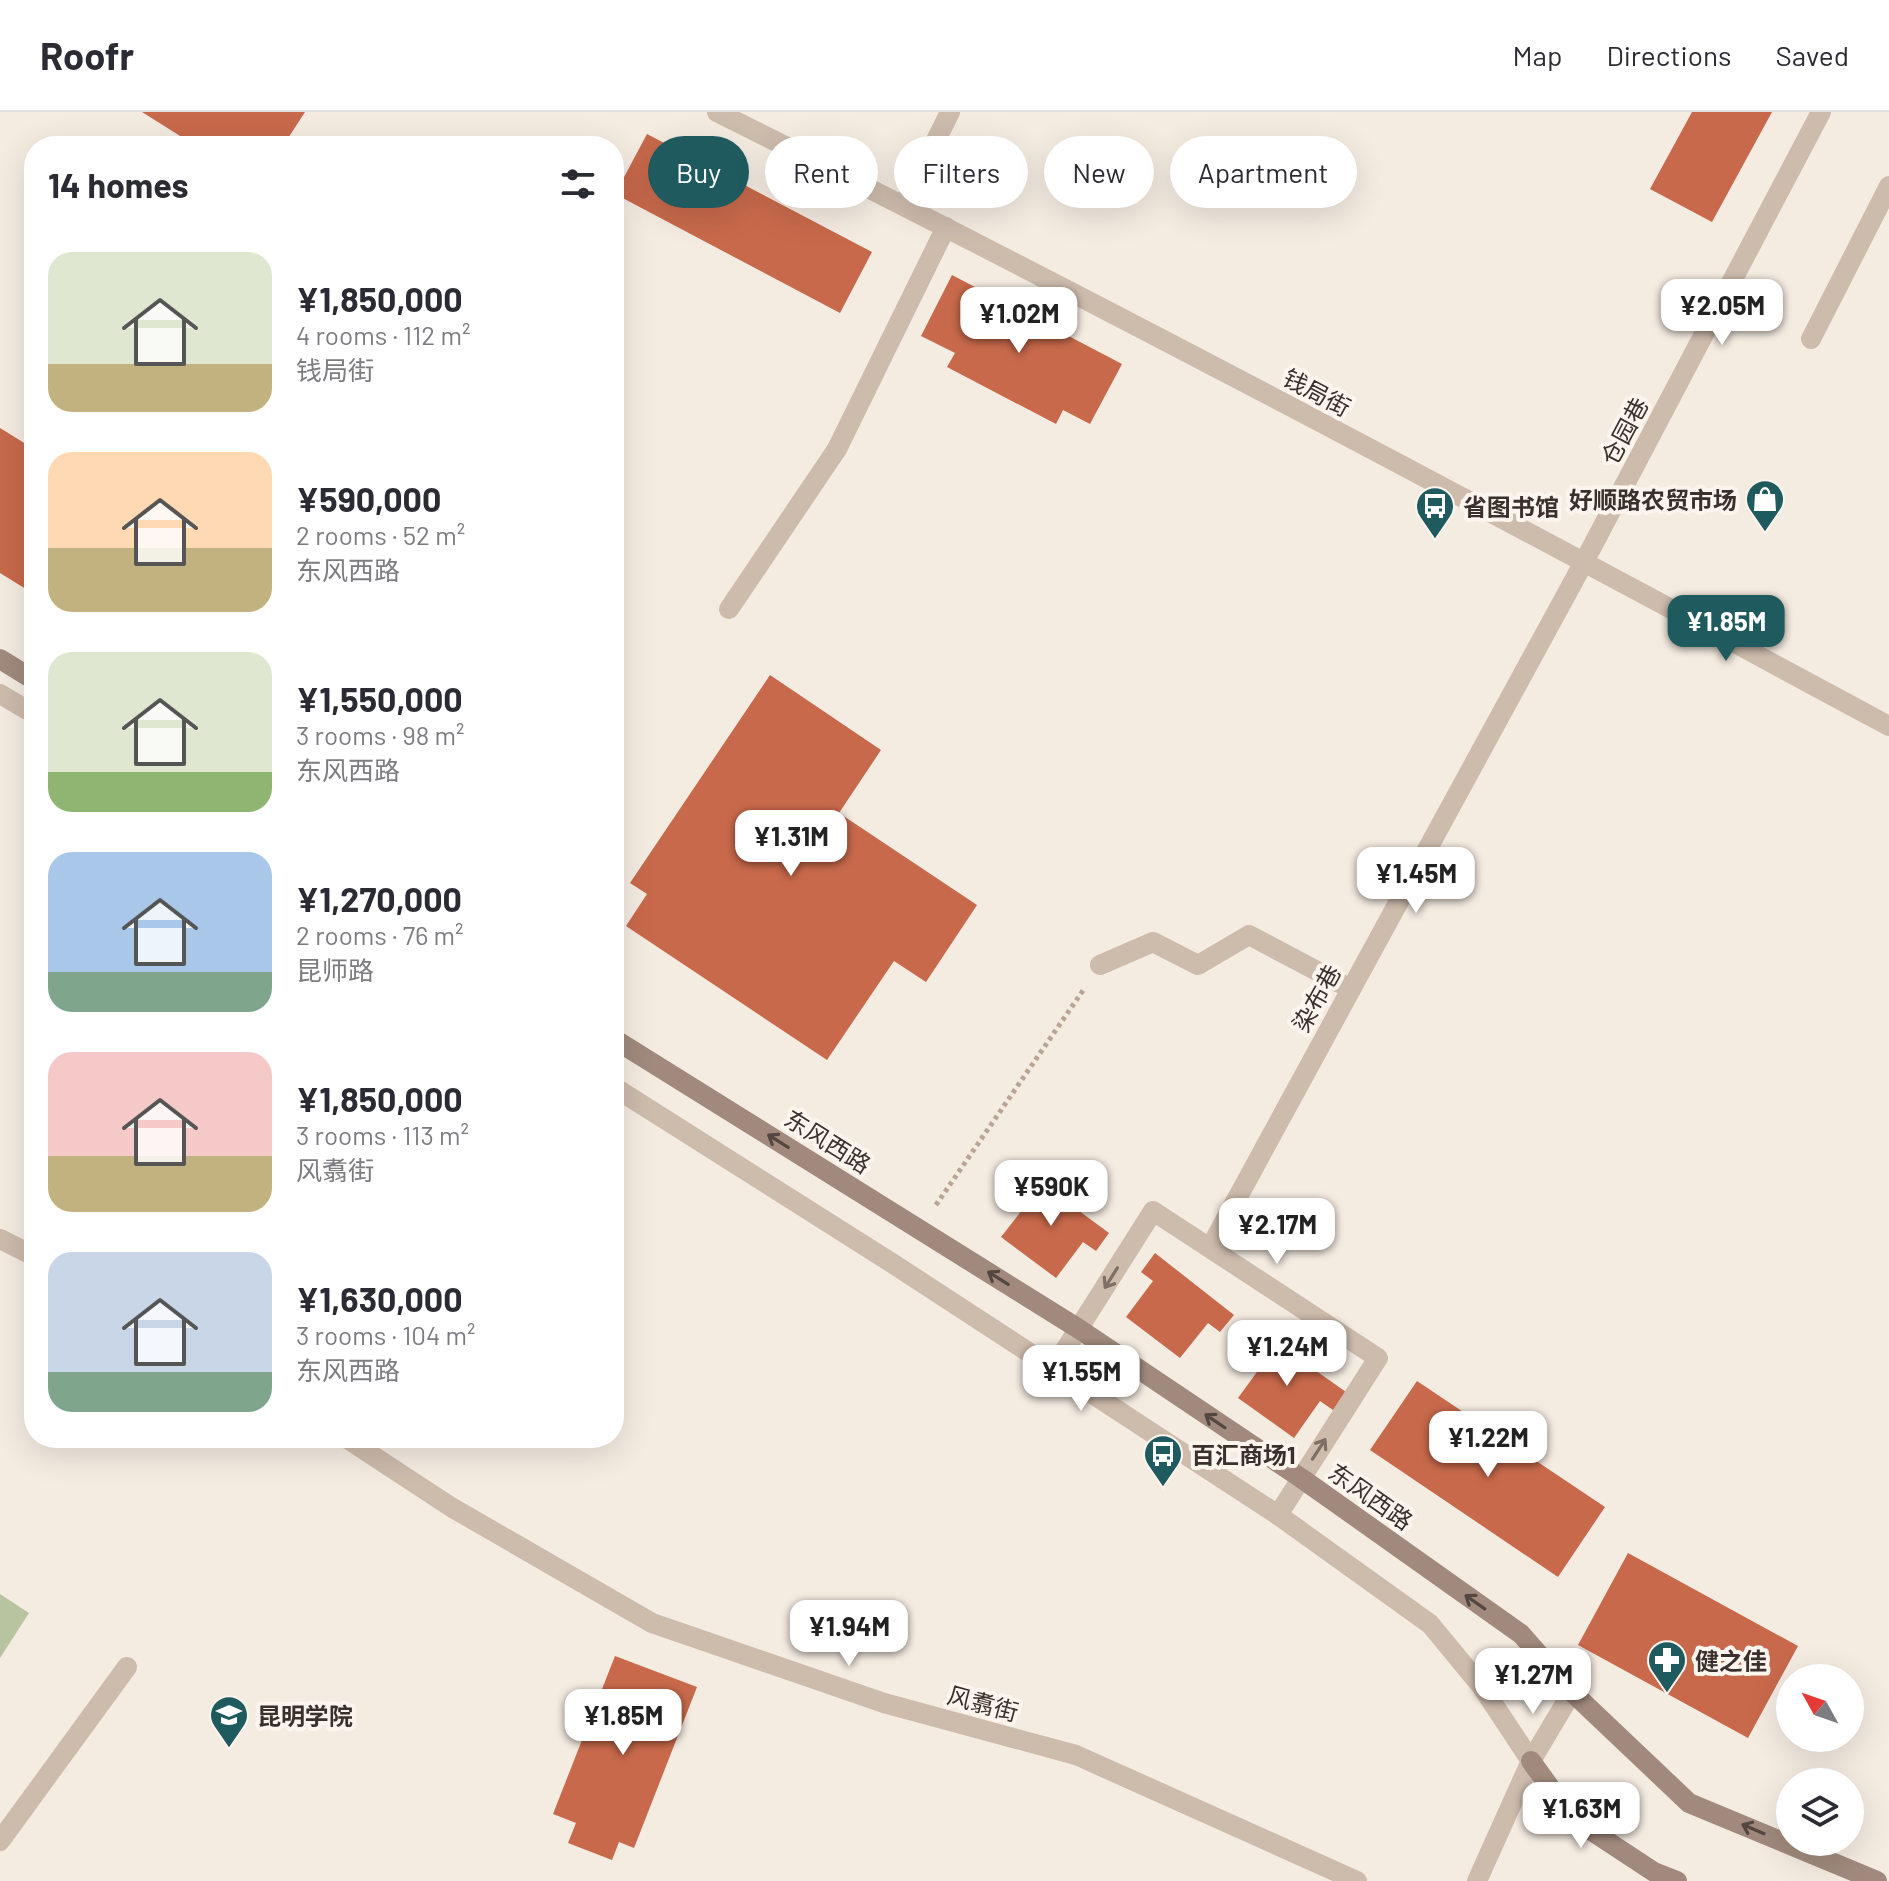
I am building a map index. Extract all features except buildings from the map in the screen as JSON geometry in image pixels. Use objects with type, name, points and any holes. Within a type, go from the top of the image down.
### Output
[{"type":"main road","points":[[0,659],[24,674]]},
{"type":"main road","name":"东风西路","points":[[624,1045],[1079,1329],[1301,1478],[1521,1634],[1572,1692],[1689,1803],[1877,1881]]},
{"type":"main road","points":[[1531,1761],[1572,1818],[1654,1872],[1677,1881]]},
{"type":"street","name":"钱局街","points":[[717,112],[894,200]]},
{"type":"street","points":[[938,136],[950,112]]},
{"type":"street","name":"仓园巷","points":[[1584,562],[1821,112]]},
{"type":"street","points":[[1811,339],[1889,186]]},
{"type":"street","name":"钱局街","points":[[910,208],[1889,726]]},
{"type":"street","points":[[729,609],[837,449],[946,227]]},
{"type":"street","name":"染布巷","points":[[1210,1248],[1584,562]]},
{"type":"street","points":[[0,694],[24,708]]},
{"type":"street","points":[[1100,965],[1153,942],[1198,965],[1249,935],[1351,989]]},
{"type":"street","points":[[624,1093],[1278,1515],[1430,1624],[1482,1687],[1531,1761]]},
{"type":"street","points":[[1053,1369],[1153,1211],[1378,1358],[1278,1515]]},
{"type":"street","points":[[0,1239],[24,1251]]},
{"type":"street","name":"风翥街","points":[[361,1448],[451,1507],[652,1623],[884,1703],[1076,1755],[1357,1881]]},
{"type":"street","points":[[3,1829],[127,1667]]},
{"type":"street","points":[[1477,1881],[1531,1761],[1572,1692]]},
{"type":"path","points":[[920,1228],[1100,965]]},
{"type":"green space","points":[[0,1594],[29,1613],[0,1658]]},
{"type":"place","name":"好顺路农贸市场","points":[[1765,533]]},
{"type":"place","name":"省图书馆","points":[[1435,540]]},
{"type":"place","name":"百汇商场1","points":[[1163,1488]]},
{"type":"place","name":"健之佳","points":[[1667,1694]]},
{"type":"place","name":"昆明学院","points":[[229,1749]]}]
